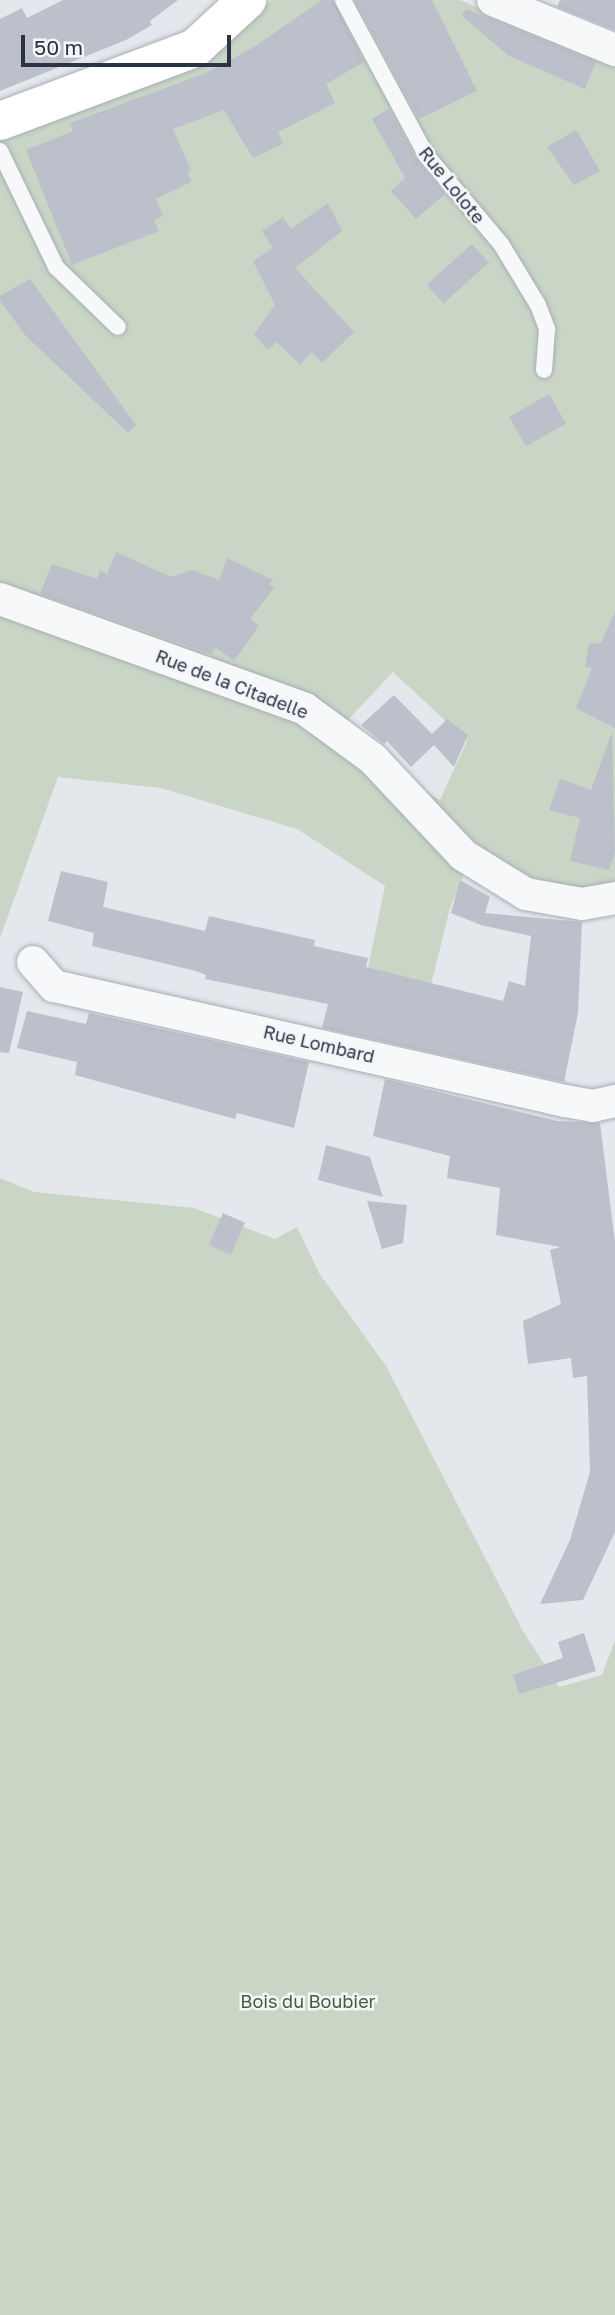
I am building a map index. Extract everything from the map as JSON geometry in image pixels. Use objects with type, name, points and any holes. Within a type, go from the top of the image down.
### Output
[{"type":"street","points":[[0,121],[195,48],[247,0]]},
{"type":"street","points":[[493,0],[615,50]]},
{"type":"street","name":"Rue de la Citadelle","points":[[0,600],[305,709],[373,759],[463,855],[526,894],[582,904],[615,898]]},
{"type":"street","name":"Rue Lombard","points":[[33,962],[54,986],[565,1101],[593,1106],[615,1101]]},
{"type":"lane","name":"Rue Lolote","points":[[343,0],[426,155],[501,244],[538,305],[547,329],[544,370]]},
{"type":"lane","points":[[0,151],[56,267],[118,327]]},
{"type":"green space","points":[[272,0],[460,0],[615,67],[615,888],[569,887],[531,877],[472,844],[408,783],[440,800],[467,741],[393,672],[344,724],[354,761],[443,841],[463,877],[450,908],[431,985],[368,968],[385,886],[297,829],[161,788],[58,777],[0,938],[0,140],[249,18]]},
{"type":"green space","name":"Bois du Boubier","points":[[0,1178],[34,1192],[194,1208],[275,1239],[297,1227],[319,1273],[386,1366],[523,1631],[559,1687],[602,1675],[615,1640],[615,2315],[0,2315]]},
{"type":"building","points":[[63,0],[178,0],[150,21],[152,25],[126,40],[0,91],[0,19],[22,8],[27,18]]},
{"type":"building","points":[[322,0],[333,0],[364,62],[326,84],[335,103],[278,132],[283,144],[253,158],[224,110],[173,129],[191,170],[188,172],[191,182],[156,199],[163,216],[154,220],[159,231],[72,265],[26,150],[73,131],[70,123],[206,73],[254,47]]},
{"type":"building","points":[[355,0],[432,0],[477,91],[419,119]]},
{"type":"building","points":[[560,0],[615,0],[615,30],[557,7]]},
{"type":"building","points":[[466,9],[596,62],[585,89],[509,56],[462,16]]},
{"type":"building","points":[[389,109],[417,160],[445,194],[416,219],[391,191],[405,178],[372,119]]},
{"type":"building","points":[[576,130],[600,171],[574,185],[547,147]]},
{"type":"building","points":[[328,203],[342,231],[295,268],[354,332],[322,363],[312,352],[300,365],[277,342],[268,350],[254,334],[275,305],[253,261],[273,248],[262,231],[283,217],[291,229]]},
{"type":"building","points":[[472,244],[489,263],[443,303],[427,285]]},
{"type":"building","points":[[30,279],[136,425],[128,433],[26,336],[0,301],[0,296]]},
{"type":"building","points":[[549,394],[566,423],[526,446],[509,417]]},
{"type":"building","points":[[116,552],[171,577],[192,570],[219,580],[227,558],[273,580],[269,584],[274,588],[250,619],[259,626],[234,661],[216,648],[211,654],[40,594],[52,564],[97,579],[100,570],[107,574]]},
{"type":"building","points":[[615,612],[615,728],[576,708],[592,668],[585,667],[589,644],[601,643]]},
{"type":"building","points":[[394,695],[432,734],[447,719],[468,735],[454,767],[434,745],[411,767],[387,741],[384,744],[361,725]]},
{"type":"building","points":[[612,732],[615,853],[609,870],[570,861],[580,818],[549,810],[560,779],[591,790]]},
{"type":"building","points":[[61,871],[108,882],[103,907],[205,931],[209,916],[315,940],[314,946],[368,958],[366,967],[503,1001],[509,981],[525,986],[531,936],[481,925],[451,913],[460,880],[490,897],[485,913],[582,922],[578,1013],[564,1082],[322,1028],[328,1004],[205,979],[206,975],[196,971],[92,946],[94,933],[48,921]]},
{"type":"building","points":[[0,987],[23,992],[9,1053],[0,1052]]},
{"type":"building","points":[[27,1011],[86,1024],[89,1013],[309,1062],[294,1128],[237,1113],[235,1119],[75,1075],[77,1062],[17,1048]]},
{"type":"building","points":[[385,1079],[557,1121],[600,1123],[615,1242],[615,1532],[583,1600],[540,1604],[570,1540],[590,1472],[587,1376],[573,1378],[571,1358],[528,1364],[523,1321],[561,1304],[550,1250],[560,1247],[496,1235],[500,1188],[447,1178],[450,1156],[373,1136]]},
{"type":"building","points":[[326,1145],[370,1157],[383,1197],[318,1180]]},
{"type":"building","points":[[367,1201],[407,1205],[403,1243],[382,1249]]},
{"type":"building","points":[[223,1213],[245,1223],[231,1255],[209,1245]]},
{"type":"building","points":[[584,1633],[596,1671],[519,1694],[513,1675],[563,1658],[558,1642]]}]
